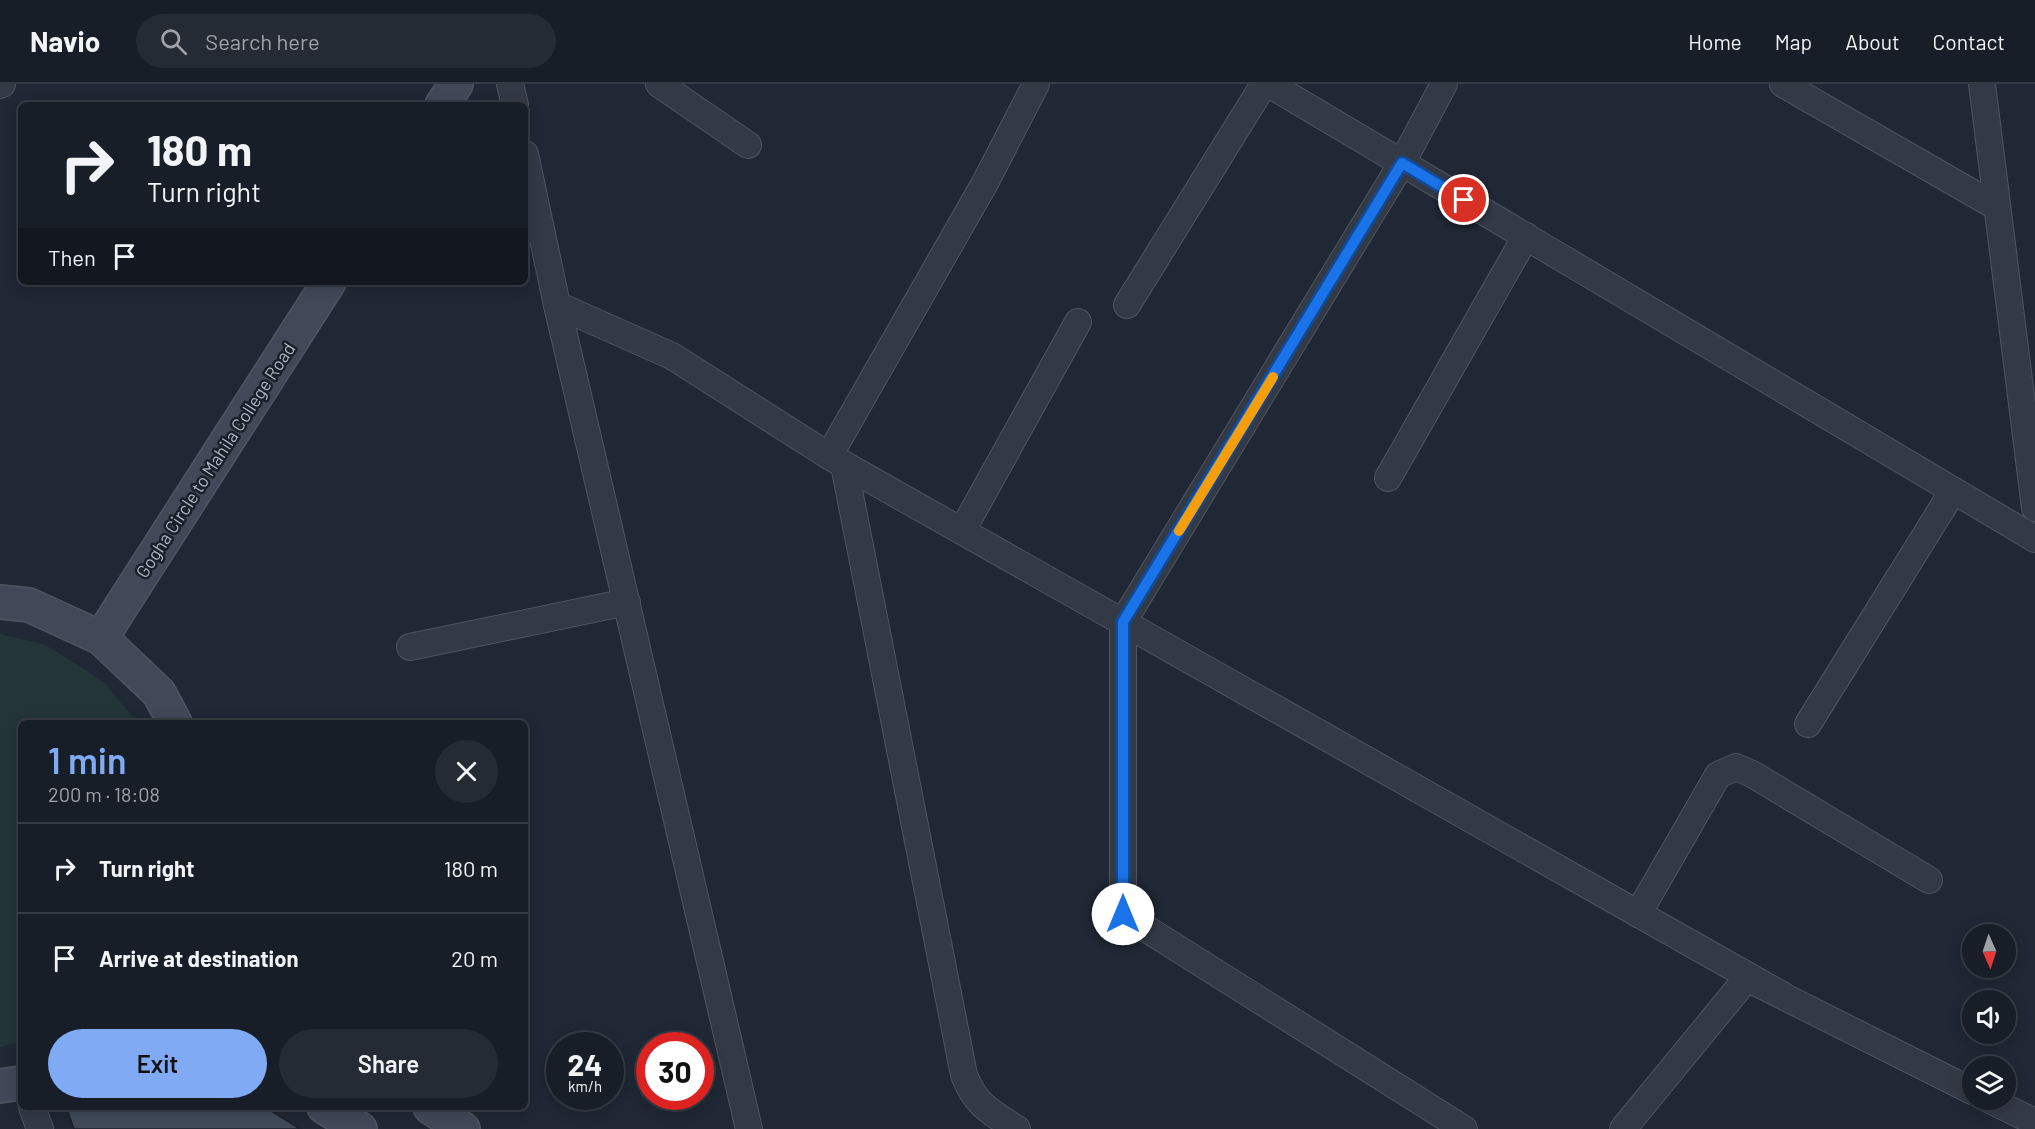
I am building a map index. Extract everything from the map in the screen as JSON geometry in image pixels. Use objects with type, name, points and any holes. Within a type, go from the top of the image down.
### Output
[{"type":"main road","points":[[444,102],[456,84]]},
{"type":"main road","name":"Gogha Circle to Mahila College Road","points":[[101,638],[327,285]]},
{"type":"main road","points":[[0,602],[28,605],[101,638],[159,693],[173,720]]},
{"type":"main road","points":[[0,1086],[18,1083]]},
{"type":"main road","points":[[329,1110],[360,1129]]},
{"type":"main road","points":[[434,1110],[463,1129]]},
{"type":"street","points":[[510,84],[513,102]]},
{"type":"street","points":[[659,84],[748,145]]},
{"type":"street","points":[[1017,1129],[984,1107],[974,1097],[964,1075],[836,460],[1036,84]]},
{"type":"street","points":[[1127,305],[1264,84]]},
{"type":"street","points":[[1269,84],[2035,539]]},
{"type":"street","points":[[1444,84],[1402,163],[1123,622],[1123,914],[1464,1129]]},
{"type":"street","points":[[1783,84],[1997,207]]},
{"type":"street","points":[[1982,84],[2035,508]]},
{"type":"street","points":[[528,168],[557,305],[749,1129]]},
{"type":"street","points":[[1388,478],[1526,236]]},
{"type":"street","points":[[557,305],[672,356],[836,460],[1782,995]]},
{"type":"street","points":[[962,531],[1078,322]]},
{"type":"street","points":[[1808,724],[1953,491]]},
{"type":"street","points":[[410,647],[627,602]]},
{"type":"street","points":[[1638,914],[1718,775],[1736,767],[1752,774],[1929,880]]},
{"type":"street","points":[[1623,1129],[1747,978],[1962,1086]]},
{"type":"street","points":[[33,1110],[40,1129]]},
{"type":"street","points":[[2010,1110],[2035,1122]]},
{"type":"shaded area","points":[[0,634],[44,644],[104,682],[135,720],[18,720],[18,1042],[0,1047]]},
{"type":"building","points":[[67,1110],[270,1110],[300,1129],[74,1129]]},
{"type":"slow traffic","points":[[1179,531],[1273,377]]},
{"type":"route","points":[[1123,914],[1123,622],[1402,163],[1464,200]]}]
